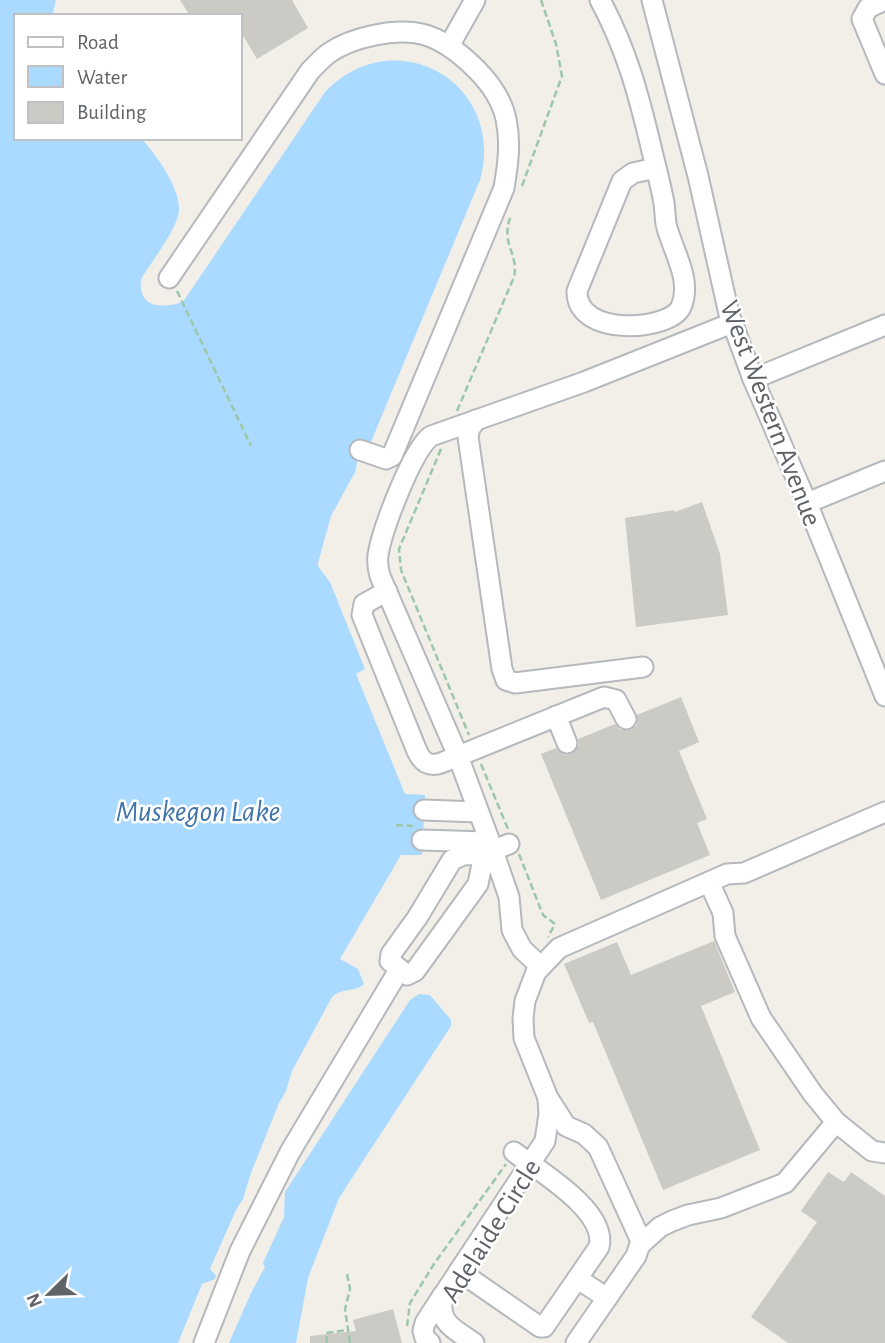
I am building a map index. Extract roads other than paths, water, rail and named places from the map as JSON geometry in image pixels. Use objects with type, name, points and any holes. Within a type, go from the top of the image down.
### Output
[{"type":"street","points":[[449,47],[475,0]]},
{"type":"street","points":[[600,0],[620,39],[632,71],[656,168],[664,203],[666,225],[684,283],[682,305],[676,314],[627,327],[615,326],[584,312],[577,299],[577,291],[622,181],[633,173],[656,168]]},
{"type":"street","name":"West Western Avenue","points":[[652,0],[732,323],[885,696]]},
{"type":"street","points":[[885,1],[867,8],[862,19],[885,74]]},
{"type":"street","points":[[169,278],[310,71],[330,52],[379,33],[422,34],[468,60],[484,76],[497,96],[505,117],[510,153],[504,188],[392,456],[386,459],[360,450]]},
{"type":"street","points":[[540,966],[522,949],[512,930],[509,897],[494,848],[378,569],[378,554],[413,457],[430,436],[584,382],[732,323]]},
{"type":"street","points":[[753,379],[885,325]]},
{"type":"street","points":[[476,420],[468,433],[502,669],[506,680],[515,683],[643,667]]},
{"type":"street","points":[[807,503],[885,471]]},
{"type":"street","points":[[387,591],[364,604],[362,615],[416,751],[422,760],[433,765],[458,757],[589,701],[608,697],[619,703],[626,719]]},
{"type":"street","points":[[556,716],[568,743]]},
{"type":"street","name":"Adelaide Circle","points":[[641,1244],[602,1153],[591,1139],[563,1123],[548,1098],[526,1046],[523,1032],[525,1001],[530,983],[540,966],[568,943],[718,878],[741,862],[885,800]]},
{"type":"street","points":[[478,812],[423,826],[494,848]]},
{"type":"street","name":"Adelaide Circle","points":[[718,878],[744,873],[885,812]]},
{"type":"street","points":[[494,848],[478,884],[415,971],[407,975],[399,970],[390,961],[391,954],[417,918],[447,865],[463,855],[494,848]]},
{"type":"street","points":[[718,878],[725,936],[757,1011],[813,1094],[836,1122],[872,1151],[885,1153]]},
{"type":"street","points":[[204,1343],[240,1251],[290,1152],[399,970]]},
{"type":"street","name":"Adelaide Circle","points":[[544,1143],[548,1098]]},
{"type":"street","points":[[576,1343],[636,1256],[641,1244],[660,1227],[680,1217],[721,1208],[785,1182],[836,1122]]},
{"type":"street","name":"Adelaide Circle","points":[[469,1339],[449,1325],[443,1317],[441,1306],[444,1294],[522,1158],[558,1133],[577,1132]]},
{"type":"street","points":[[459,1271],[542,1327],[547,1324],[600,1245],[589,1212],[522,1158]]},
{"type":"street","points":[[578,1279],[607,1298]]},
{"type":"street","points":[[430,1343],[425,1338],[423,1326],[444,1294]]},
{"type":"street","points":[[442,1343],[469,1339]]},
{"type":"water","name":"Muskegon Lake","points":[[0,0],[56,0],[52,14],[14,14],[14,140],[143,140],[161,164],[173,186],[179,207],[178,216],[167,240],[141,279],[143,296],[152,304],[183,302],[325,92],[353,71],[383,61],[412,62],[439,72],[461,90],[477,115],[484,145],[480,180],[368,449],[361,446],[355,472],[331,516],[318,563],[330,582],[365,669],[356,674],[405,794],[425,795],[422,855],[401,855],[340,959],[358,969],[364,984],[332,997],[292,1071],[243,1199],[210,1269],[216,1276],[215,1279],[202,1284],[178,1343],[0,1343]]},
{"type":"water","points":[[419,994],[430,995],[451,1020],[451,1026],[339,1198],[308,1278],[296,1343],[229,1343],[265,1267],[263,1263],[284,1217],[285,1192],[410,1000]]}]
